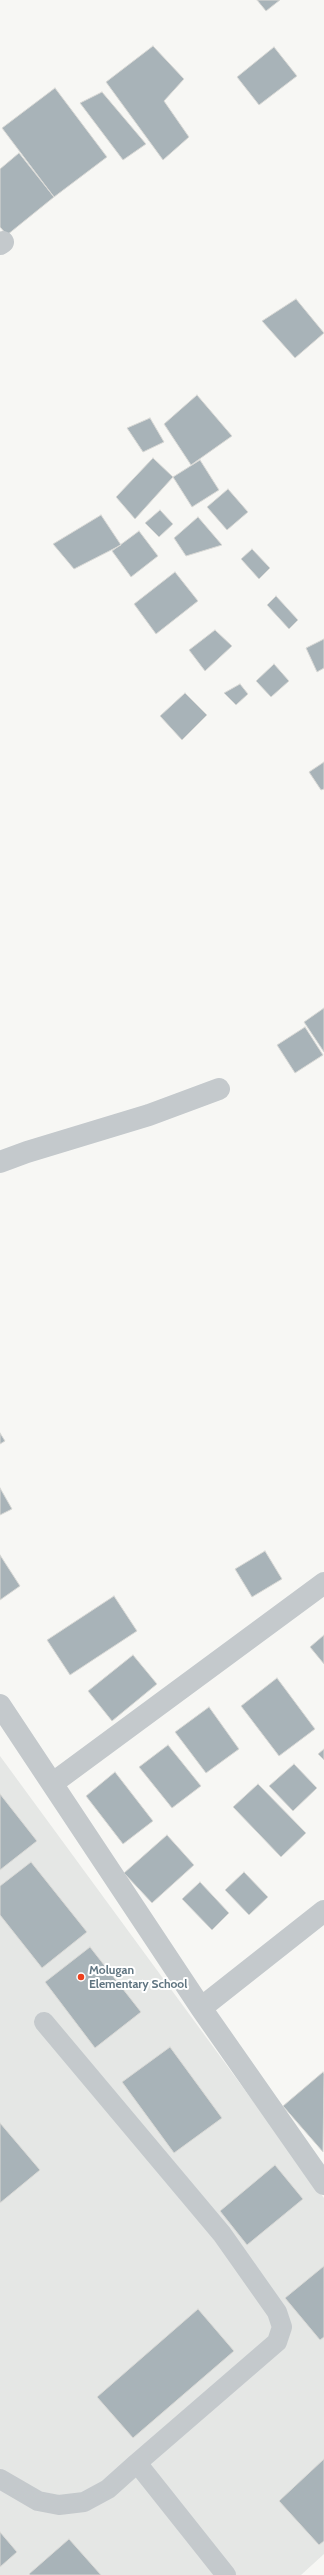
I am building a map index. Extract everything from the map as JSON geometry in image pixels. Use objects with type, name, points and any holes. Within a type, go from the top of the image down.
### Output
[{"type":"street","points":[[0,1162],[27,1152],[149,1115],[219,1089]]},
{"type":"street","points":[[53,1783],[324,1583]]},
{"type":"street","points":[[0,1705],[201,2008],[324,2184]]},
{"type":"street","points":[[201,2008],[324,1911]]},
{"type":"lane","points":[[0,2479],[38,2501],[59,2506],[84,2502],[108,2489],[137,2462],[277,2342],[282,2327],[277,2312],[222,2234],[44,2022]]},
{"type":"lane","points":[[137,2462],[226,2575]]},
{"type":"shaded area","name":"Molugan Elementary School","points":[[0,1756],[324,2198],[324,2554],[301,2575],[0,2575]]},
{"type":"building","points":[[257,0],[280,0],[266,11]]},
{"type":"building","points":[[153,46],[184,79],[164,101],[189,137],[163,160],[106,82]]},
{"type":"building","points":[[274,47],[297,76],[259,105],[237,77]]},
{"type":"building","points":[[55,88],[107,157],[54,197],[2,128]]},
{"type":"building","points":[[102,92],[146,144],[123,160],[80,103]]},
{"type":"building","points":[[19,153],[54,197],[7,235],[0,227],[0,169]]},
{"type":"building","points":[[296,299],[324,333],[295,358],[262,321]]},
{"type":"building","points":[[197,395],[232,436],[191,465],[164,424]]},
{"type":"building","points":[[150,418],[164,442],[143,452],[127,428]]},
{"type":"building","points":[[153,458],[173,477],[135,519],[116,497]]},
{"type":"building","points":[[200,460],[219,490],[192,507],[173,477]]},
{"type":"building","points":[[228,489],[248,512],[227,530],[207,507]]},
{"type":"building","points":[[160,510],[173,524],[159,537],[145,523]]},
{"type":"building","points":[[101,515],[121,545],[74,569],[53,544]]},
{"type":"building","points":[[198,517],[222,545],[186,556],[174,538]]},
{"type":"building","points":[[139,531],[158,556],[131,577],[112,551]]},
{"type":"building","points":[[252,549],[270,568],[259,579],[241,559]]},
{"type":"building","points":[[175,572],[198,601],[156,634],[134,604]]},
{"type":"building","points":[[276,596],[298,620],[289,629],[267,605]]},
{"type":"building","points":[[215,630],[232,646],[205,671],[189,650]]},
{"type":"building","points":[[324,639],[324,668],[317,672],[306,648]]},
{"type":"building","points":[[274,664],[289,681],[271,697],[256,681]]},
{"type":"building","points":[[240,684],[248,694],[236,705],[224,693]]},
{"type":"building","points":[[185,693],[207,715],[182,740],[160,716]]},
{"type":"building","points":[[324,762],[324,789],[321,790],[309,772]]},
{"type":"building","points":[[324,1008],[324,1052],[304,1022]]},
{"type":"building","points":[[305,1027],[323,1055],[295,1073],[277,1045]]},
{"type":"building","points":[[0,1433],[5,1441],[0,1444]]},
{"type":"building","points":[[0,1488],[12,1509],[0,1515]]},
{"type":"building","points":[[265,1551],[282,1579],[252,1597],[235,1569]]},
{"type":"building","points":[[0,1555],[20,1586],[0,1600]]},
{"type":"building","points":[[114,1596],[137,1631],[70,1675],[47,1640]]},
{"type":"building","points":[[324,1635],[324,1664],[310,1647]]},
{"type":"building","points":[[133,1655],[157,1684],[112,1721],[88,1691]]},
{"type":"building","points":[[277,1678],[315,1729],[279,1756],[241,1706]]},
{"type":"building","points":[[209,1707],[239,1749],[206,1773],[175,1732]]},
{"type":"building","points":[[168,1745],[201,1786],[172,1808],[139,1767]]},
{"type":"building","points":[[324,1749],[324,1760],[318,1754]]},
{"type":"building","points":[[294,1764],[317,1788],[293,1811],[269,1786]]},
{"type":"building","points":[[115,1772],[153,1821],[123,1844],[86,1796]]},
{"type":"building","points":[[258,1784],[306,1833],[281,1857],[233,1807]]},
{"type":"building","points":[[0,1794],[37,1841],[0,1870]]},
{"type":"building","points":[[167,1835],[194,1865],[152,1903],[124,1873]]},
{"type":"building","points":[[31,1862],[87,1932],[42,1968],[0,1915],[0,1886]]},
{"type":"building","points":[[244,1872],[268,1897],[249,1915],[225,1890]]},
{"type":"building","points":[[200,1882],[229,1913],[212,1930],[182,1899]]},
{"type":"building","points":[[90,1947],[141,2012],[95,2048],[45,1982]]},
{"type":"building","points":[[170,2047],[222,2118],[174,2153],[122,2082]]},
{"type":"building","points":[[323,2072],[324,2074],[323,2152],[283,2106]]},
{"type":"building","points":[[0,2123],[40,2170],[0,2203]]},
{"type":"building","points":[[275,2165],[303,2199],[247,2245],[220,2211]]},
{"type":"building","points":[[324,2266],[324,2337],[320,2340],[285,2298]]},
{"type":"building","points":[[198,2309],[234,2351],[133,2438],[97,2397]]},
{"type":"building","points":[[324,2459],[324,2541],[319,2545],[279,2501]]},
{"type":"building","points":[[0,2532],[17,2552],[0,2567]]},
{"type":"building","points":[[69,2539],[101,2575],[29,2574]]},
{"type":"place","name":"Molugan Elementary School","points":[[81,1977]]}]
